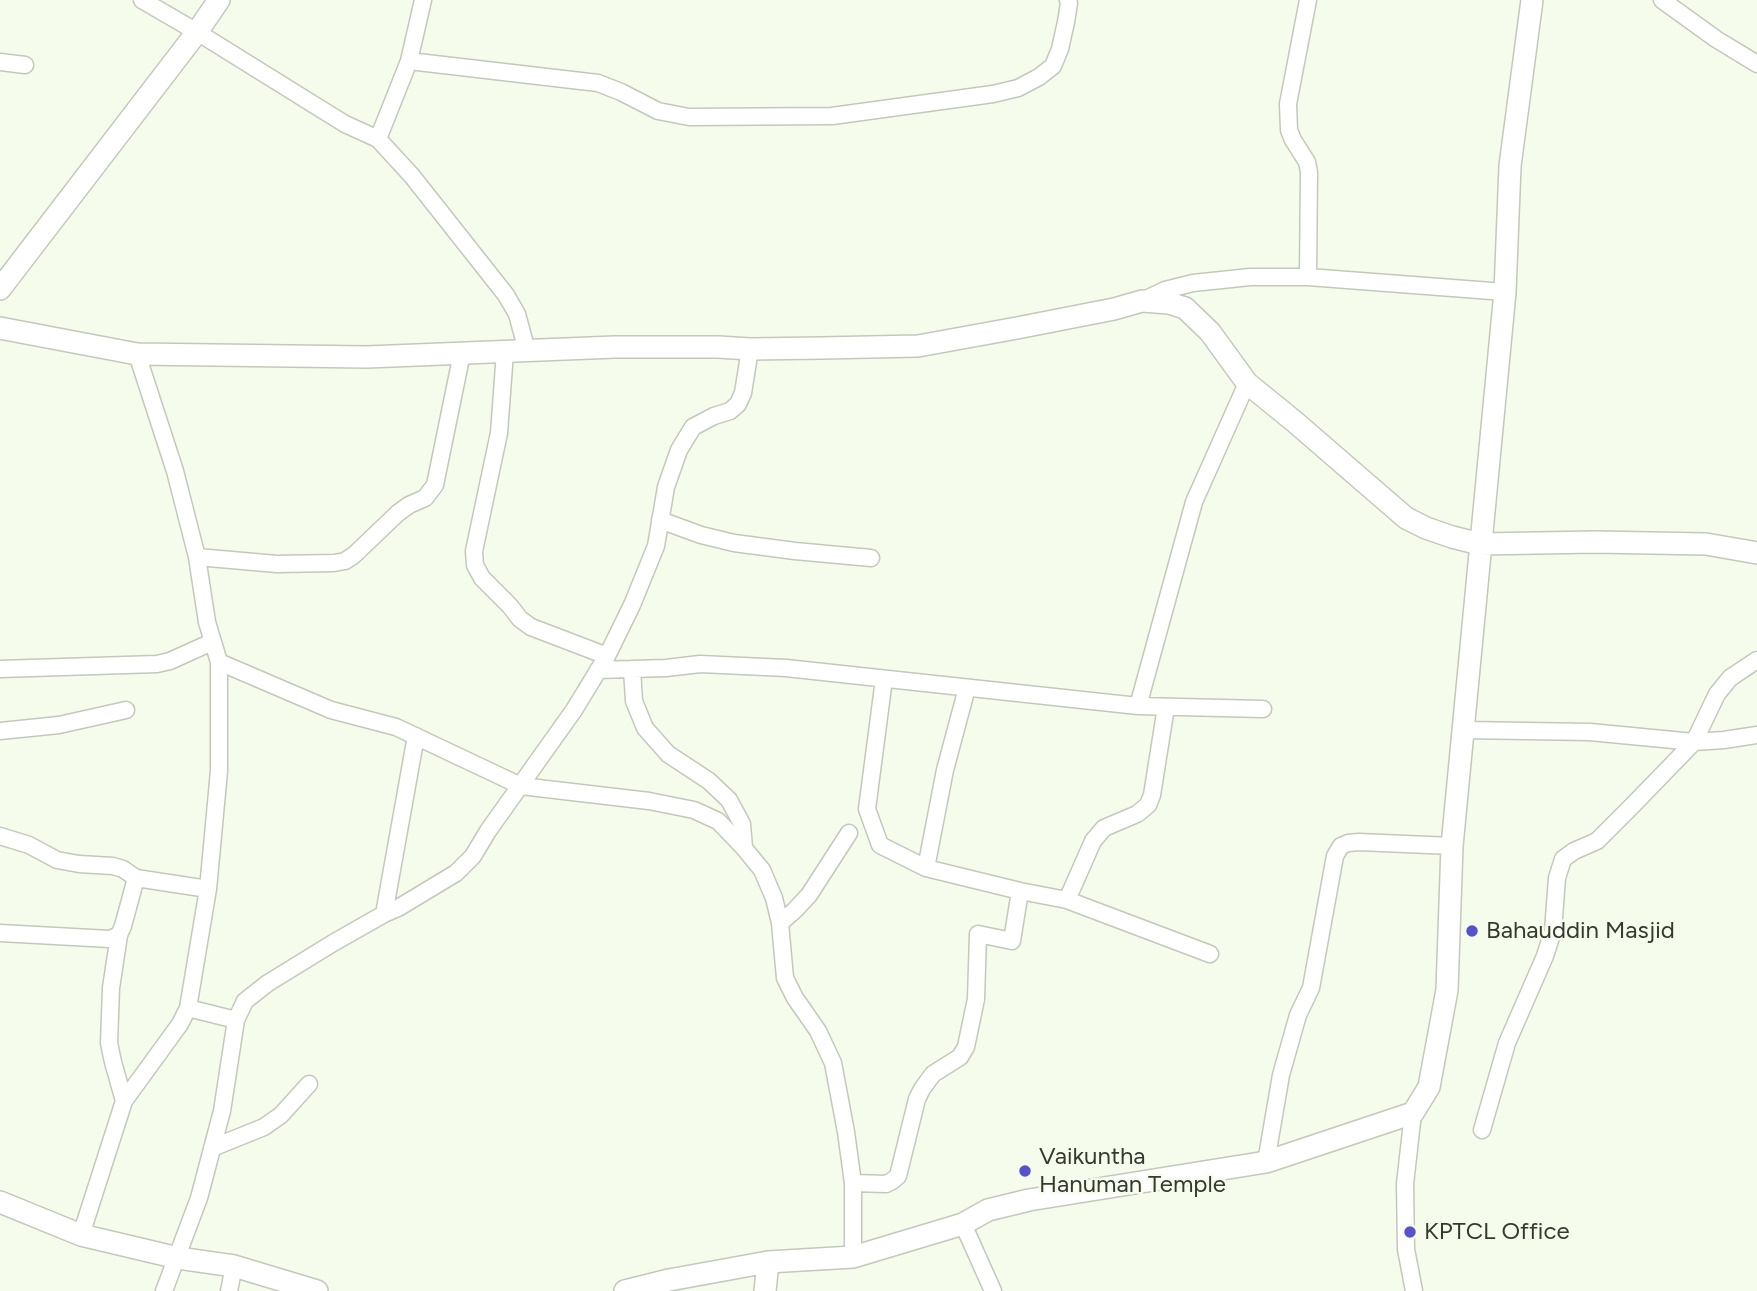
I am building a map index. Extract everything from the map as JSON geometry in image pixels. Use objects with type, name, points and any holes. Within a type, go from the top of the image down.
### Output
[{"type":"main road","points":[[0,289],[219,0]]},
{"type":"main road","points":[[625,1291],[768,1262],[853,1257],[963,1224],[988,1210],[1029,1200],[1266,1162],[1413,1113],[1429,1087],[1447,990],[1452,846],[1505,292],[1510,166],[1532,0]]},
{"type":"main road","points":[[0,328],[137,354],[367,357],[615,347],[750,349],[918,346],[1114,309],[1142,301],[1170,303],[1185,308],[1210,332],[1247,383],[1406,517],[1426,528],[1480,544],[1706,544],[1757,553]]},
{"type":"main road","points":[[0,1202],[81,1235],[178,1258],[234,1266],[317,1291]]},
{"type":"main road","points":[[765,1291],[768,1262]]},
{"type":"street","points":[[142,0],[345,124],[378,139],[412,176],[506,295],[517,314],[527,351]]},
{"type":"street","points":[[378,139],[409,61],[423,0]]},
{"type":"street","points":[[409,61],[598,83],[658,111],[689,117],[832,116],[993,94],[1018,88],[1039,77],[1053,65],[1060,48],[1068,0]]},
{"type":"street","points":[[1308,0],[1288,104],[1289,130],[1307,162],[1309,172],[1308,277]]},
{"type":"street","points":[[1662,0],[1716,40],[1757,64]]},
{"type":"street","points":[[0,62],[25,65]]},
{"type":"street","points":[[1142,301],[1165,290],[1193,283],[1250,277],[1308,277],[1505,292]]},
{"type":"street","points":[[164,1291],[199,1198],[222,1111],[236,1020],[245,1001],[268,983],[457,873],[473,856],[574,710],[602,663],[632,605],[656,546],[666,487],[679,450],[693,427],[730,411],[738,404],[743,393],[750,349]]},
{"type":"street","points":[[505,352],[499,433],[474,551],[475,565],[482,578],[520,619],[602,663],[632,669],[700,664],[786,668],[1138,706],[1263,709]]},
{"type":"street","points":[[197,557],[277,564],[334,563],[345,561],[354,555],[398,513],[425,498],[435,485],[462,353]]},
{"type":"street","points":[[81,1235],[124,1101],[180,1024],[188,1008],[208,889],[219,771],[219,662],[207,622],[197,557],[175,471],[137,354]]},
{"type":"street","points":[[1138,706],[1194,502],[1247,383]]},
{"type":"street","points":[[660,520],[701,535],[734,543],[871,558]]},
{"type":"street","points":[[0,669],[157,664],[212,642]]},
{"type":"street","points":[[1482,1130],[1507,1043],[1553,931],[1557,878],[1563,859],[1597,841],[1694,743],[1717,694],[1730,678],[1757,660]]},
{"type":"street","points":[[219,662],[331,709],[396,727],[521,786],[649,801],[694,810],[718,821],[762,870],[774,898],[780,923],[785,978],[818,1031],[833,1063],[853,1183],[853,1257]]},
{"type":"street","points":[[632,669],[634,701],[645,728],[668,754],[709,781],[729,800],[742,824],[744,848]]},
{"type":"street","points":[[884,678],[867,809],[880,845],[926,868],[1067,901],[1210,954]]},
{"type":"street","points":[[926,868],[945,770],[967,688]]},
{"type":"street","points":[[1067,901],[1093,841],[1104,828],[1137,814],[1147,805],[1152,795],[1166,707]]},
{"type":"street","points":[[0,731],[59,725],[126,710]]},
{"type":"street","points":[[1462,730],[1590,732],[1694,743],[1757,735]]},
{"type":"street","points":[[384,914],[416,736]]},
{"type":"street","points":[[780,923],[809,895],[849,832]]},
{"type":"street","points":[[0,836],[29,845],[57,860],[113,866],[136,878],[208,889]]},
{"type":"street","points":[[1266,1162],[1281,1075],[1298,1015],[1311,988],[1335,856],[1341,846],[1359,842],[1452,846]]},
{"type":"street","points":[[124,1101],[109,1043],[111,988],[119,934],[136,878]]},
{"type":"street","points":[[853,1183],[886,1184],[898,1176],[917,1099],[922,1089],[933,1074],[960,1056],[965,1047],[976,999],[978,934],[1012,941],[1020,891]]},
{"type":"street","points":[[0,933],[110,939],[119,934]]},
{"type":"street","points":[[188,1008],[236,1020]]},
{"type":"street","points":[[212,1148],[264,1127],[281,1115],[309,1084]]},
{"type":"street","points":[[1413,1113],[1405,1184],[1406,1249],[1414,1291]]},
{"type":"street","points":[[963,1224],[993,1291]]},
{"type":"street","points":[[229,1291],[234,1266]]},
{"type":"place","name":"Bahauddin Masjid","points":[[1472,931]]},
{"type":"place","name":"Vaikuntha Hanuman Temple","points":[[1025,1171]]},
{"type":"place","name":"KPTCL Office","points":[[1410,1232]]}]
